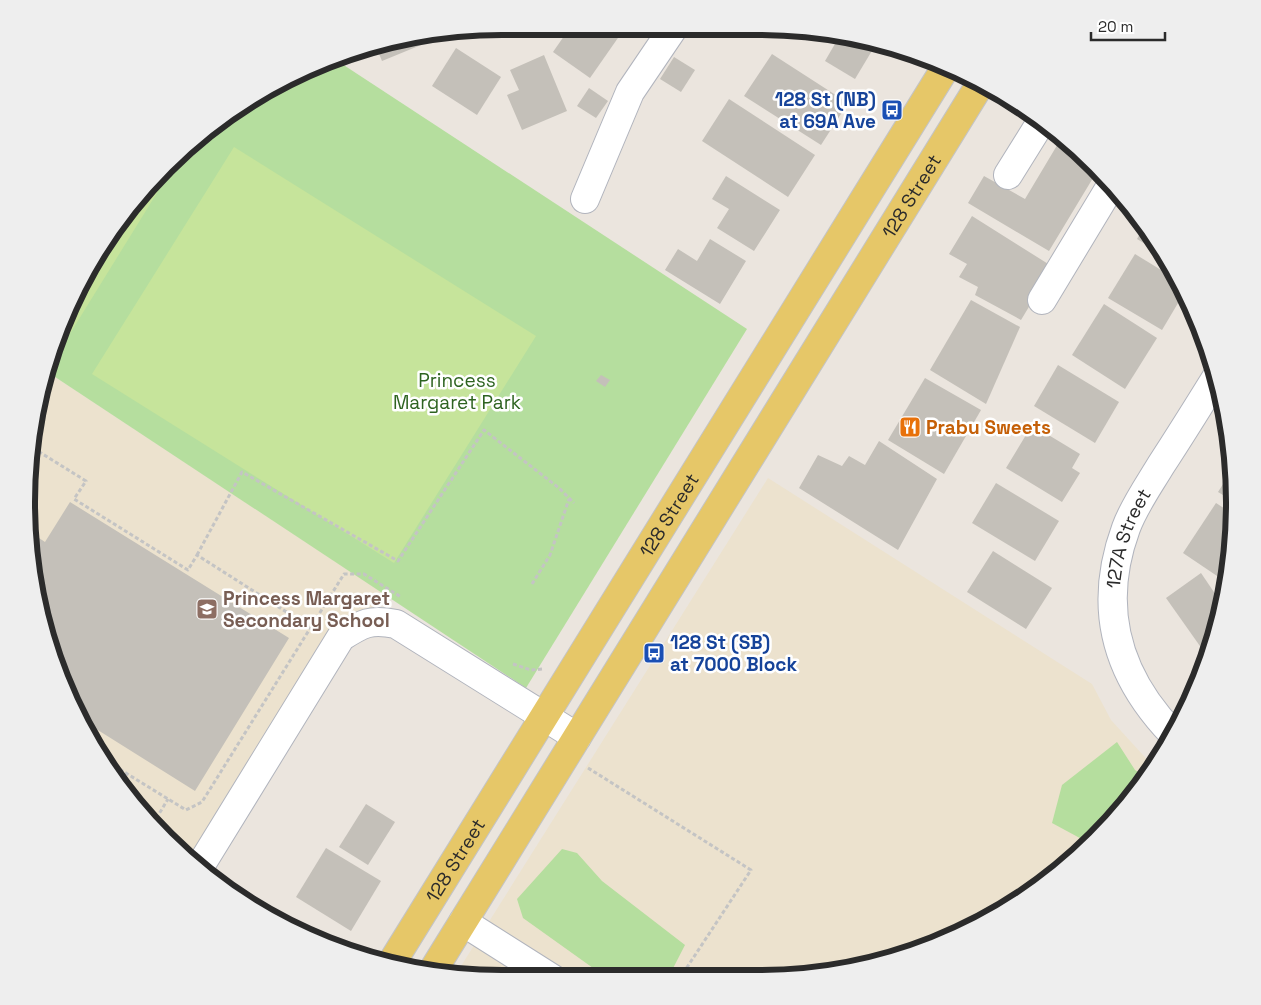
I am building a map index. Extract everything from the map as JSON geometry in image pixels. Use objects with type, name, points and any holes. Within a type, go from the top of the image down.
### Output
[{"type":"main road","name":"128 Street","points":[[395,957],[942,73]]},
{"type":"main road","name":"128 Street","points":[[436,965],[977,90]]},
{"type":"main road","points":[[831,327],[821,313],[821,306],[866,230],[877,180]]},
{"type":"street","points":[[585,199],[630,92],[669,35]]},
{"type":"street","points":[[1008,175],[1037,128]]},
{"type":"street","points":[[1042,300],[1108,191]]},
{"type":"street","name":"127A Street","points":[[1167,728],[1150,711],[1133,683],[1120,655],[1114,617],[1113,587],[1117,557],[1126,527],[1141,498],[1211,386]]},
{"type":"street","points":[[203,861],[341,637],[364,623],[378,620],[396,624],[577,737]]},
{"type":"street","points":[[464,922],[540,970]]},
{"type":"path","points":[[38,451],[86,481],[74,499],[188,570],[242,472],[398,561],[484,430],[574,503]]},
{"type":"path","points":[[532,584],[550,554],[569,499]]},
{"type":"path","points":[[197,555],[310,627]]},
{"type":"path","points":[[585,766],[751,870],[685,970]]},
{"type":"path","points":[[157,817],[168,799]]},
{"type":"shaded area","name":"Princess Margaret Secondary School","points":[[53,376],[383,593],[213,869],[194,854],[151,811],[114,762],[83,709],[60,653],[44,594],[39,564],[35,502],[39,441]]},
{"type":"shaded area","points":[[768,478],[1092,684],[1111,720],[1148,760],[1110,811],[1067,854],[1043,873],[1018,891],[965,922],[909,945],[850,961],[789,969],[502,970],[460,968]]},
{"type":"green space","name":"Princess Margaret Park","points":[[342,64],[747,329],[526,688],[53,376],[60,352],[83,296],[114,243],[151,194],[194,151],[243,114],[296,83]]},
{"type":"green space","points":[[234,147],[536,336],[394,563],[92,374]]},
{"type":"green space","points":[[166,178],[62,346],[83,296],[114,243],[151,194]]},
{"type":"green space","points":[[1117,742],[1135,770],[1139,773],[1110,811],[1082,839],[1052,823],[1062,785]]},
{"type":"green space","points":[[562,849],[577,853],[602,881],[685,945],[672,970],[596,970],[523,918],[517,899]]},
{"type":"building","points":[[565,35],[620,35],[590,78],[553,52]]},
{"type":"building","points":[[420,42],[421,45],[382,61],[378,52]]},
{"type":"building","points":[[836,42],[873,49],[855,79],[825,61]]},
{"type":"building","points":[[456,48],[501,77],[477,115],[432,86]]},
{"type":"building","points":[[772,54],[848,103],[821,145],[744,96]]},
{"type":"building","points":[[544,55],[567,111],[522,130],[507,95],[519,90],[510,70]]},
{"type":"building","points":[[674,57],[695,70],[681,92],[660,79]]},
{"type":"building","points":[[589,88],[608,101],[596,118],[577,106]]},
{"type":"building","points":[[729,99],[815,155],[788,197],[702,141]]},
{"type":"building","points":[[1058,144],[1094,177],[1049,251],[968,203],[984,176],[1025,199]]},
{"type":"building","points":[[726,176],[780,210],[754,251],[717,228],[729,209],[712,199]]},
{"type":"building","points":[[972,216],[1053,267],[1021,320],[975,295],[978,287],[959,277],[967,264],[949,254]]},
{"type":"building","points":[[1140,233],[1149,246],[1137,239]]},
{"type":"building","points":[[710,239],[746,261],[720,304],[665,270],[678,249],[697,261]]},
{"type":"building","points":[[1135,254],[1165,272],[1180,300],[1162,330],[1108,298]]},
{"type":"building","points":[[971,300],[1020,327],[986,404],[930,370]]},
{"type":"building","points":[[1104,304],[1157,338],[1125,389],[1072,355]]},
{"type":"building","points":[[1058,365],[1119,402],[1095,443],[1034,406]]},
{"type":"building","points":[[601,375],[610,380],[605,387],[596,381]]},
{"type":"building","points":[[925,378],[981,410],[944,474],[888,440]]},
{"type":"building","points":[[1032,425],[1080,454],[1072,468],[1080,473],[1062,502],[1006,468]]},
{"type":"building","points":[[879,441],[937,479],[898,550],[799,488],[818,455],[842,466],[849,456],[865,465]]},
{"type":"building","points":[[1225,481],[1226,497],[1218,492]]},
{"type":"building","points":[[996,483],[1059,521],[1035,561],[972,523]]},
{"type":"building","points":[[70,502],[289,638],[195,791],[93,727],[71,681],[51,623],[44,594],[36,536],[45,542]]},
{"type":"building","points":[[1216,503],[1226,509],[1220,578],[1183,553]]},
{"type":"building","points":[[993,551],[1052,588],[1026,629],[967,592]]},
{"type":"building","points":[[1201,573],[1217,596],[1202,649],[1166,598]]},
{"type":"building","points":[[366,804],[395,822],[368,865],[339,847]]},
{"type":"building","points":[[326,848],[381,881],[351,931],[296,897]]},
{"type":"place","name":"128 St (NB) at 69A Ave","points":[[892,110]]},
{"type":"place","name":"Prabu Sweets","points":[[910,427]]},
{"type":"place","name":"Princess Margaret Secondary School","points":[[207,609]]},
{"type":"place","name":"128 St (SB) at 7000 Block","points":[[654,653]]}]
